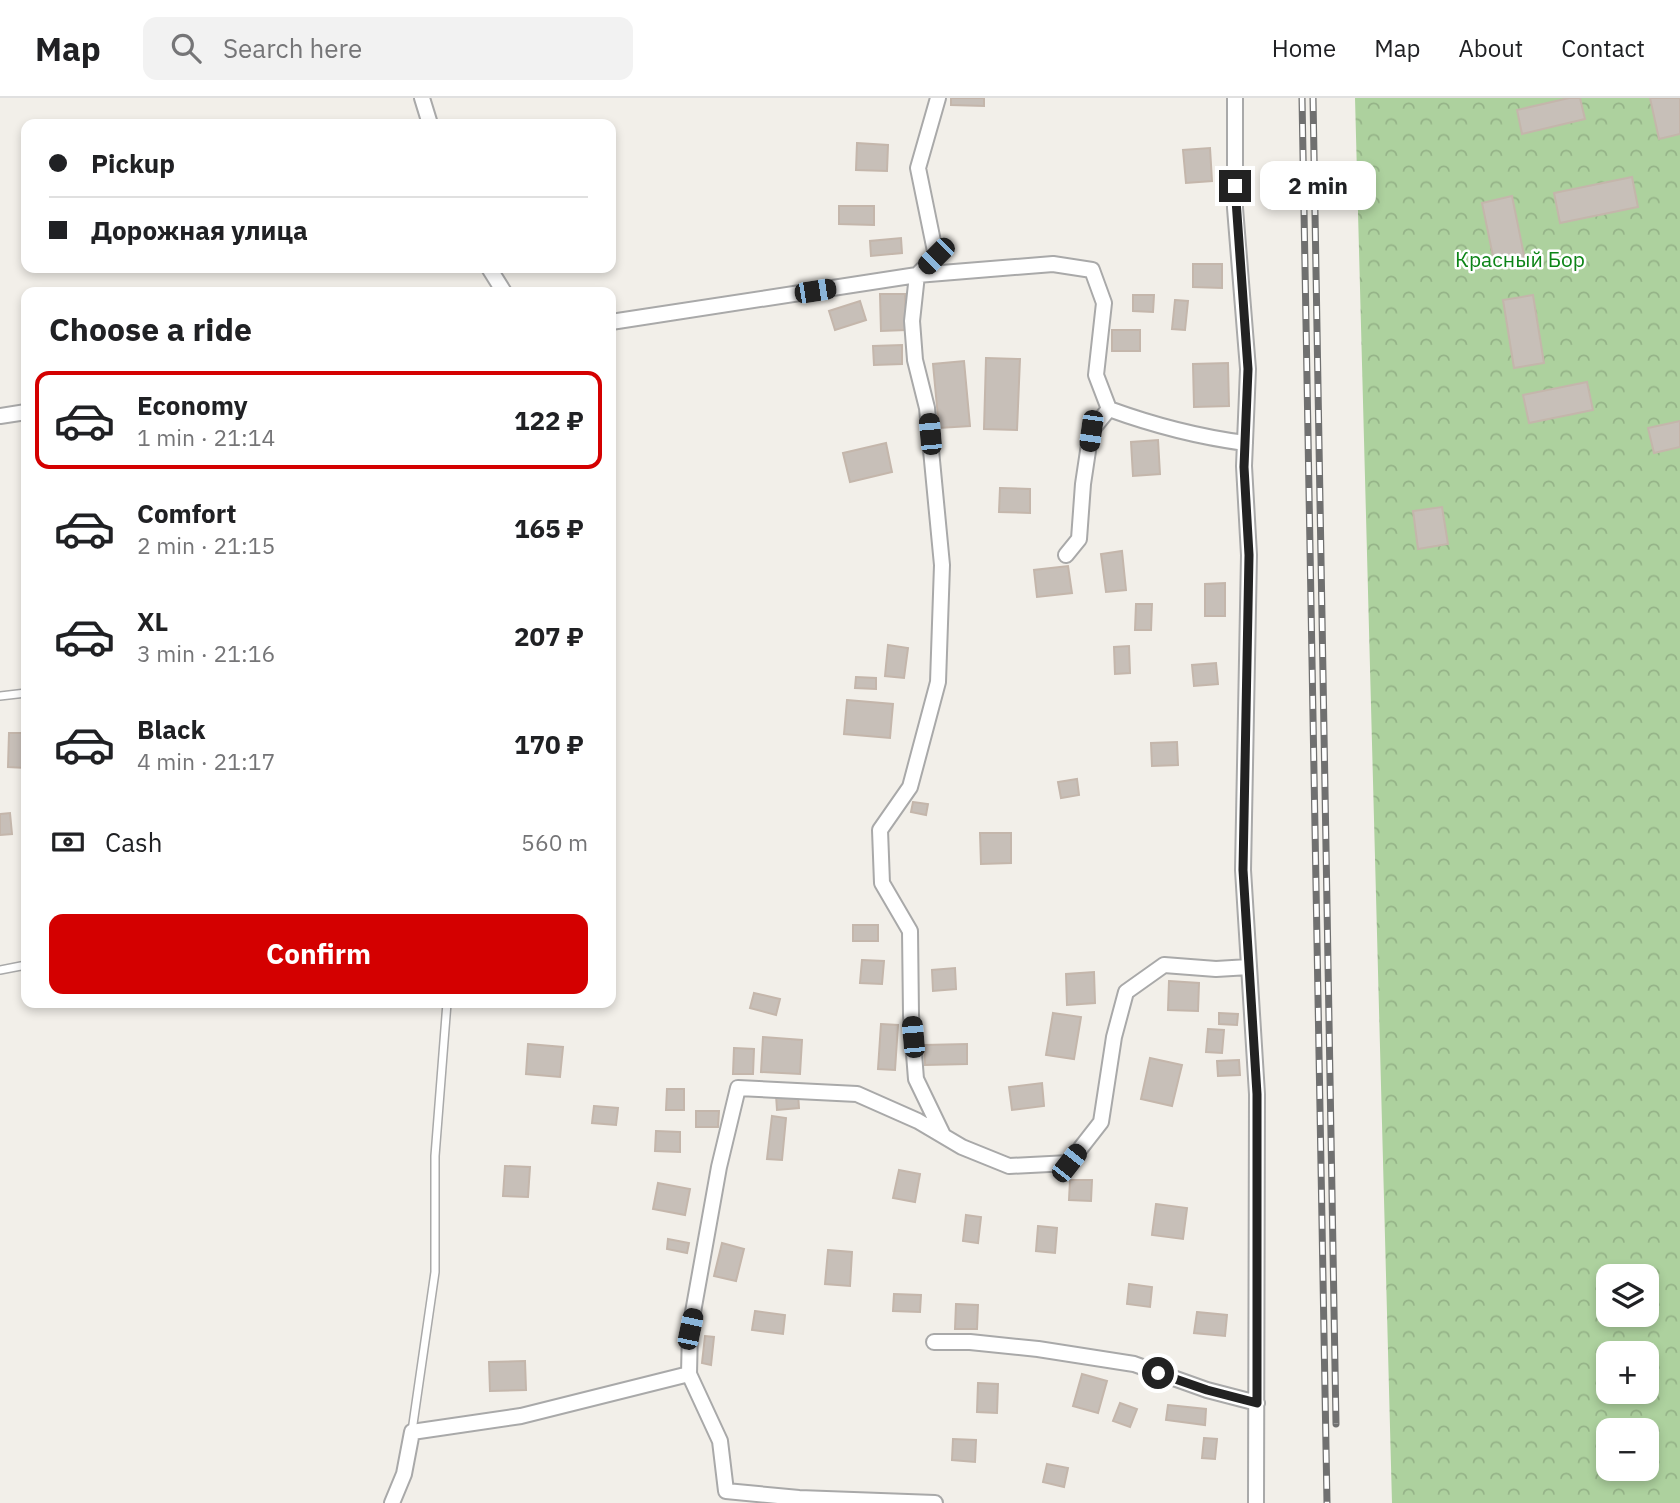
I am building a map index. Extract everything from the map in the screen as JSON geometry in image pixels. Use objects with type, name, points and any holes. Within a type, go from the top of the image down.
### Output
[{"type":"street","points":[[422,98],[428,119]]},
{"type":"street","points":[[939,98],[918,168],[936,256],[917,275],[912,321],[915,360],[927,408],[942,565],[938,682],[910,787],[880,830],[880,844],[882,883],[910,931],[911,1015],[916,1079],[944,1136]]},
{"type":"street","points":[[1236,98],[1235,208],[1248,369],[1244,467],[1249,555],[1243,870],[1257,1094],[1256,1503]]},
{"type":"street","points":[[616,321],[917,275],[1053,264],[1092,270],[1104,303],[1096,375],[1109,409],[1207,438],[1245,443]]},
{"type":"street","points":[[1066,555],[1079,539],[1091,431],[1109,409]]},
{"type":"street","points":[[0,416],[21,413]]},
{"type":"street","points":[[935,1503],[799,1498],[726,1492],[720,1441],[689,1374],[690,1329],[719,1167],[738,1088],[857,1094],[918,1121],[962,1147],[1009,1166],[1069,1163],[1101,1122],[1114,1037],[1126,992],[1164,965],[1216,969],[1249,967]]},
{"type":"street","points":[[934,1342],[970,1342],[1134,1364],[1207,1390],[1257,1403]]},
{"type":"street","points":[[392,1503],[404,1474],[412,1432],[521,1416],[689,1374]]},
{"type":"lane","points":[[0,696],[21,694]]},
{"type":"lane","points":[[0,970],[21,966]]},
{"type":"lane","points":[[412,1432],[435,1272],[435,1156],[447,1008]]},
{"type":"green space","name":"Красный Бор","points":[[1355,98],[1680,98],[1680,1503],[1392,1503]]},
{"type":"building","points":[[951,98],[984,98],[984,106],[951,105]]},
{"type":"building","points":[[1580,98],[1585,119],[1522,134],[1517,110]]},
{"type":"building","points":[[1650,98],[1680,98],[1680,134],[1659,139]]},
{"type":"building","points":[[857,143],[888,145],[887,171],[856,170]]},
{"type":"building","points":[[1210,148],[1212,181],[1186,183],[1183,150]]},
{"type":"building","points":[[1632,177],[1638,207],[1560,223],[1554,193]]},
{"type":"building","points":[[1512,196],[1525,260],[1495,266],[1482,203]]},
{"type":"building","points":[[839,206],[874,206],[874,225],[839,224]]},
{"type":"building","points":[[901,238],[902,253],[871,256],[870,241]]},
{"type":"building","points":[[1193,264],[1222,264],[1222,288],[1193,287]]},
{"type":"building","points":[[880,294],[905,294],[906,330],[881,331]]},
{"type":"building","points":[[1133,295],[1154,295],[1153,312],[1133,311]]},
{"type":"building","points":[[1533,295],[1544,363],[1514,368],[1503,300]]},
{"type":"building","points":[[1175,300],[1188,301],[1185,330],[1172,329]]},
{"type":"building","points":[[860,301],[866,320],[835,330],[829,311]]},
{"type":"building","points":[[1112,330],[1140,330],[1140,351],[1112,351]]},
{"type":"building","points":[[902,345],[902,364],[874,365],[873,346]]},
{"type":"building","points":[[986,358],[1020,359],[1017,430],[984,429]]},
{"type":"building","points":[[964,361],[970,426],[939,428],[933,364]]},
{"type":"building","points":[[1228,363],[1229,406],[1194,407],[1193,364]]},
{"type":"building","points":[[1587,382],[1593,410],[1529,423],[1523,395]]},
{"type":"building","points":[[1680,421],[1680,447],[1654,453],[1648,428]]},
{"type":"building","points":[[1158,440],[1160,474],[1133,476],[1131,442]]},
{"type":"building","points":[[886,443],[892,472],[850,482],[843,453]]},
{"type":"building","points":[[1000,488],[1030,489],[1030,513],[999,512]]},
{"type":"building","points":[[1442,507],[1448,544],[1418,549],[1413,511]]},
{"type":"building","points":[[1122,551],[1126,590],[1106,592],[1101,554]]},
{"type":"building","points":[[1068,566],[1072,593],[1037,597],[1034,570]]},
{"type":"building","points":[[1225,583],[1225,616],[1205,616],[1205,584]]},
{"type":"building","points":[[1136,604],[1152,604],[1151,630],[1135,630]]},
{"type":"building","points":[[888,645],[908,648],[904,678],[885,676]]},
{"type":"building","points":[[1129,646],[1130,673],[1115,674],[1114,647]]},
{"type":"building","points":[[1216,663],[1218,684],[1194,686],[1192,665]]},
{"type":"building","points":[[856,677],[876,678],[876,689],[855,688]]},
{"type":"building","points":[[847,700],[893,704],[890,738],[844,734]]},
{"type":"building","points":[[9,733],[21,733],[21,768],[8,767]]},
{"type":"building","points":[[1177,742],[1178,765],[1152,766],[1151,743]]},
{"type":"building","points":[[1077,779],[1079,795],[1061,798],[1058,782]]},
{"type":"building","points":[[913,802],[928,804],[926,815],[911,812]]},
{"type":"building","points":[[10,813],[12,834],[0,835],[0,814]]},
{"type":"building","points":[[980,833],[1011,833],[1011,863],[981,864]]},
{"type":"building","points":[[853,925],[878,925],[878,941],[853,941]]},
{"type":"building","points":[[862,960],[884,961],[882,984],[860,983]]},
{"type":"building","points":[[955,968],[956,989],[933,991],[932,970]]},
{"type":"building","points":[[1094,972],[1095,1003],[1067,1005],[1066,974]]},
{"type":"building","points":[[1169,981],[1199,983],[1198,1011],[1168,1010]]},
{"type":"building","points":[[754,993],[780,999],[776,1015],[750,1008]]},
{"type":"building","points":[[1053,1013],[1081,1017],[1074,1059],[1046,1055]]},
{"type":"building","points":[[1219,1013],[1238,1014],[1237,1025],[1219,1024]]},
{"type":"building","points":[[881,1024],[898,1025],[895,1070],[878,1069]]},
{"type":"building","points":[[1208,1029],[1224,1030],[1222,1053],[1206,1052]]},
{"type":"building","points":[[763,1037],[802,1040],[800,1074],[761,1072]]},
{"type":"building","points":[[528,1044],[563,1047],[560,1077],[526,1074]]},
{"type":"building","points":[[967,1044],[967,1064],[925,1065],[924,1045]]},
{"type":"building","points":[[734,1048],[754,1049],[753,1074],[733,1074]]},
{"type":"building","points":[[1150,1058],[1182,1065],[1172,1106],[1141,1099]]},
{"type":"building","points":[[1239,1060],[1240,1075],[1218,1076],[1217,1061]]},
{"type":"building","points":[[1042,1083],[1044,1106],[1012,1110],[1009,1087]]},
{"type":"building","points":[[667,1089],[684,1089],[684,1110],[666,1110]]},
{"type":"building","points":[[798,1093],[799,1108],[777,1110],[776,1095]]},
{"type":"building","points":[[594,1106],[618,1108],[616,1125],[592,1123]]},
{"type":"building","points":[[696,1111],[719,1111],[718,1127],[696,1127]]},
{"type":"building","points":[[772,1116],[786,1118],[782,1160],[767,1159]]},
{"type":"building","points":[[656,1131],[680,1132],[680,1152],[655,1151]]},
{"type":"building","points":[[505,1166],[530,1167],[528,1197],[503,1196]]},
{"type":"building","points":[[899,1170],[920,1174],[915,1202],[893,1198]]},
{"type":"building","points":[[1070,1180],[1092,1180],[1091,1201],[1069,1200]]},
{"type":"building","points":[[658,1183],[690,1189],[685,1215],[653,1209]]},
{"type":"building","points":[[1156,1204],[1187,1208],[1183,1239],[1152,1235]]},
{"type":"building","points":[[966,1215],[981,1217],[978,1243],[963,1241]]},
{"type":"building","points":[[1038,1226],[1057,1228],[1055,1253],[1036,1251]]},
{"type":"building","points":[[668,1239],[689,1243],[687,1253],[667,1249]]},
{"type":"building","points":[[722,1243],[744,1249],[736,1281],[714,1276]]},
{"type":"building","points":[[828,1250],[852,1252],[850,1286],[825,1284]]},
{"type":"building","points":[[1129,1284],[1152,1287],[1150,1307],[1127,1304]]},
{"type":"building","points":[[894,1294],[921,1295],[920,1312],[893,1311]]},
{"type":"building","points":[[956,1304],[978,1305],[977,1329],[955,1329]]},
{"type":"building","points":[[755,1311],[785,1315],[783,1334],[752,1330]]},
{"type":"building","points":[[1197,1312],[1227,1315],[1225,1336],[1194,1333]]},
{"type":"building","points":[[705,1336],[714,1337],[711,1365],[702,1363]]},
{"type":"building","points":[[525,1361],[526,1390],[490,1391],[489,1362]]},
{"type":"building","points":[[1082,1374],[1107,1381],[1098,1413],[1073,1406]]},
{"type":"building","points":[[978,1383],[998,1384],[997,1413],[977,1412]]},
{"type":"building","points":[[1120,1403],[1137,1409],[1130,1427],[1113,1421]]},
{"type":"building","points":[[1168,1405],[1206,1409],[1205,1425],[1166,1420]]},
{"type":"building","points":[[1204,1438],[1217,1439],[1215,1459],[1202,1458]]},
{"type":"building","points":[[953,1439],[976,1440],[975,1462],[952,1460]]},
{"type":"building","points":[[1047,1464],[1068,1468],[1064,1487],[1043,1482]]},
{"type":"railway","points":[[1302,98],[1327,1503]]},
{"type":"railway","points":[[1313,98],[1336,1424]]},
{"type":"route","points":[[1158,1373],[1257,1403],[1257,1094],[1243,870],[1249,555],[1244,467],[1248,369],[1235,186]]}]
